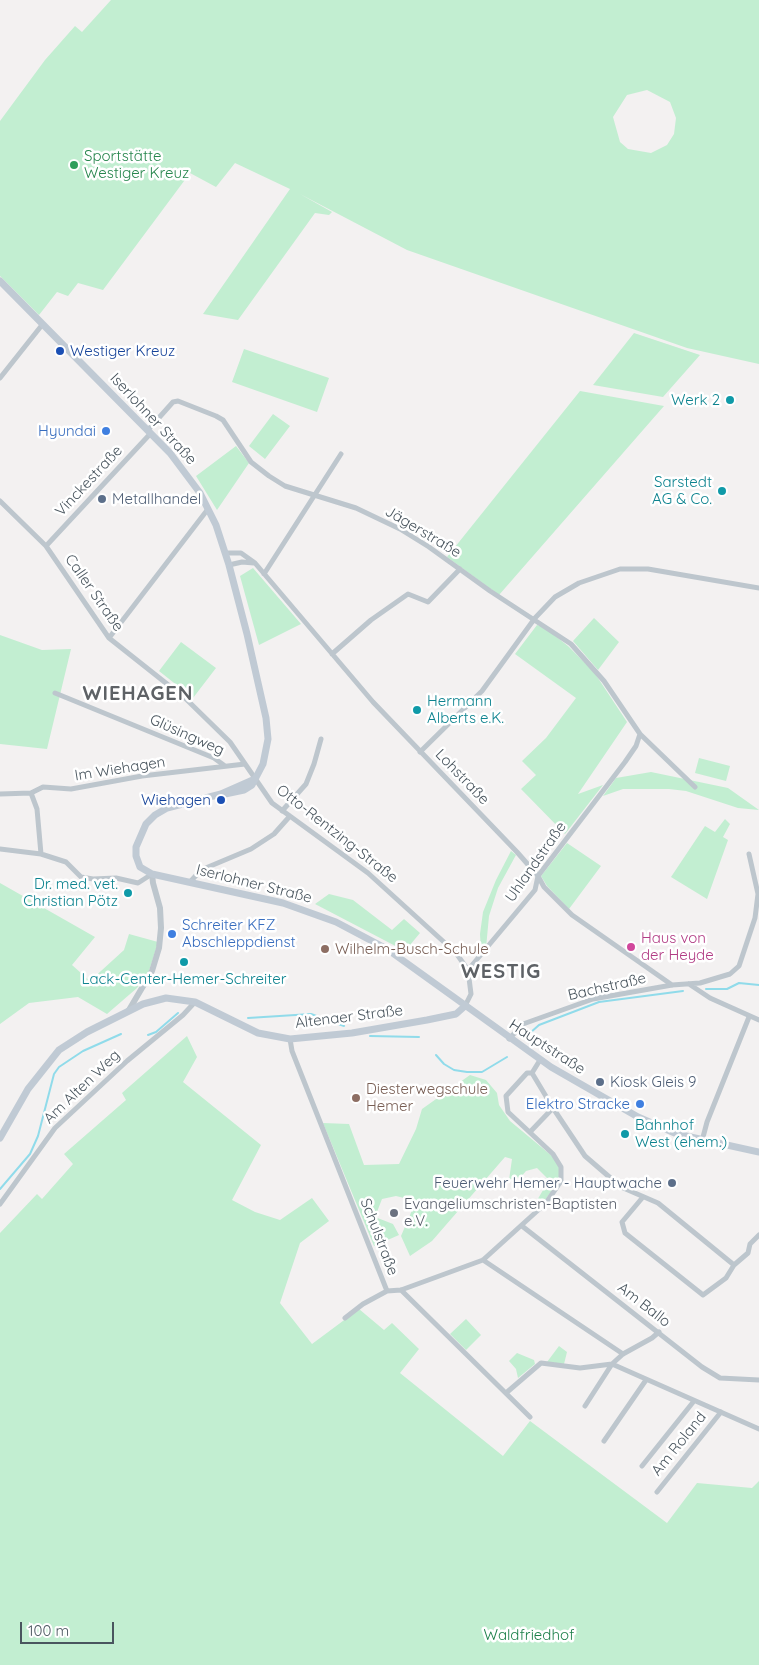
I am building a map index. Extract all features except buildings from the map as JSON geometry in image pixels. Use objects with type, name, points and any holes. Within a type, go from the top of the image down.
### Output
[{"type":"main road","name":"Iserlohner Straße","points":[[0,282],[150,432],[186,472],[208,508],[226,553],[266,718],[267,750],[264,764],[255,779]]},
{"type":"main road","points":[[152,874],[140,867],[136,856],[138,839],[146,824],[167,808],[221,794],[255,779]]},
{"type":"main road","name":"Iserlohner Straße","points":[[152,874],[288,904],[336,922],[387,949],[465,1006]]},
{"type":"main road","name":"Altenaer Straße","points":[[0,1138],[28,1089],[59,1050],[87,1032],[129,1010],[166,998],[194,1002],[258,1033],[290,1039],[352,1032],[427,1020],[456,1014],[465,1006]]},
{"type":"main road","name":"Hauptstraße","points":[[465,1006],[508,1039],[540,1060],[644,1120],[677,1134],[759,1152]]},
{"type":"street","points":[[0,378],[42,325]]},
{"type":"street","name":"Jägerstraße","points":[[150,432],[173,402],[178,401],[223,420],[251,462],[284,486],[356,508],[400,529],[571,644],[604,681],[640,734],[695,787]]},
{"type":"street","name":"Vinckestraße","points":[[46,546],[150,432]]},
{"type":"street","points":[[264,574],[341,454]]},
{"type":"street","name":"Caller Straße","points":[[0,501],[46,546],[109,638],[186,699],[230,742],[255,779]]},
{"type":"street","points":[[109,638],[208,508]]},
{"type":"street","name":"Lohstraße","points":[[226,553],[241,553],[255,563],[332,654],[420,752],[538,876],[544,887],[572,915],[672,985]]},
{"type":"street","points":[[229,565],[242,562],[255,563]]},
{"type":"street","points":[[332,654],[371,620],[408,594],[428,602],[460,569]]},
{"type":"street","points":[[420,752],[482,691],[535,618],[555,597],[579,583],[620,569],[648,569],[759,588]]},
{"type":"street","name":"Glüsingweg","points":[[55,693],[214,758],[225,766]]},
{"type":"street","name":"Uhlandstraße","points":[[468,970],[535,890],[538,876],[636,746],[640,734]]},
{"type":"street","points":[[282,811],[306,784],[314,764],[320,739]]},
{"type":"street","name":"Im Wiehagen","points":[[0,794],[31,793],[43,787],[71,789],[142,776],[245,764]]},
{"type":"street","name":"Otto-Rentzing-Straße","points":[[255,779],[272,803],[311,829],[368,873],[456,953],[468,970]]},
{"type":"street","points":[[31,793],[37,809],[41,854]]},
{"type":"street","points":[[190,882],[201,870],[251,849],[274,834],[290,816]]},
{"type":"street","points":[[0,849],[41,854],[66,862],[81,877],[93,879],[116,878],[138,882],[152,874],[160,908],[159,948],[152,972],[129,1010]]},
{"type":"street","points":[[749,854],[759,894]]},
{"type":"street","name":"Bachstraße","points":[[508,1039],[523,1024],[593,1000],[672,985],[689,984],[724,976],[739,966],[752,930],[759,894]]},
{"type":"street","points":[[465,1006],[471,994],[468,970]]},
{"type":"street","points":[[689,984],[710,998],[759,1020]]},
{"type":"street","name":"Am Alten Weg","points":[[0,1204],[55,1128],[127,1061],[183,1015],[194,1002]]},
{"type":"street","points":[[702,1140],[707,1122],[749,1016]]},
{"type":"street","name":"Schulstraße","points":[[290,1039],[292,1051],[387,1291],[401,1290],[530,1417]]},
{"type":"street","points":[[532,1073],[540,1060]]},
{"type":"street","points":[[401,1290],[483,1260],[546,1203],[562,1181],[561,1167],[553,1154],[508,1112],[506,1096],[527,1073],[532,1073]]},
{"type":"street","points":[[532,1073],[585,1156],[621,1187],[658,1203],[734,1265]]},
{"type":"street","points":[[530,1132],[553,1108]]},
{"type":"street","points":[[643,1197],[622,1222],[626,1233],[702,1295],[726,1278],[734,1265],[748,1253],[750,1244],[759,1235]]},
{"type":"street","name":"Am Ballo","points":[[522,1226],[720,1378],[759,1380]]},
{"type":"street","points":[[483,1260],[624,1354]]},
{"type":"street","points":[[345,1318],[362,1304],[387,1291]]},
{"type":"street","points":[[584,1406],[612,1364],[658,1332]]},
{"type":"street","points":[[506,1393],[541,1364],[580,1368],[612,1364]]},
{"type":"street","name":"Am Roland","points":[[612,1364],[759,1428]]},
{"type":"street","points":[[604,1441],[646,1380]]},
{"type":"street","name":"Am Roland","points":[[642,1466],[694,1401]]},
{"type":"street","name":"Am Roland","points":[[657,1492],[721,1412]]},
{"type":"green space","points":[[111,0],[759,0],[759,364],[687,348],[407,250],[300,194],[332,212],[329,215],[315,213],[238,320],[203,314],[290,189],[235,163],[216,187],[190,173],[103,290],[78,283],[68,296],[57,292],[39,315],[0,276],[0,121],[45,60],[75,26],[82,32]],"holes":[[[647,90],[670,102],[676,118],[674,134],[667,145],[651,153],[628,149],[620,142],[613,117],[627,95]]]},
{"type":"green space","points":[[634,333],[700,355],[663,397],[593,385]]},
{"type":"green space","points":[[244,349],[329,378],[317,412],[232,382]]},
{"type":"green space","points":[[580,391],[664,406],[499,595],[447,557]]},
{"type":"green space","points":[[273,414],[290,426],[265,459],[249,446]]},
{"type":"green space","points":[[236,446],[249,463],[217,510],[196,476]]},
{"type":"green space","points":[[253,568],[301,624],[259,645],[240,576]]},
{"type":"green space","points":[[594,618],[619,642],[598,670],[573,641]]},
{"type":"green space","points":[[537,625],[544,627],[568,646],[594,672],[627,722],[578,794],[603,785],[565,834],[521,789],[536,775],[522,761],[546,738],[576,698],[515,654]]},
{"type":"green space","points":[[0,635],[42,650],[71,649],[47,749],[0,744]]},
{"type":"green space","points":[[181,642],[216,668],[193,698],[159,671]]},
{"type":"green space","points":[[699,758],[730,766],[726,781],[695,773]]},
{"type":"green space","points":[[651,772],[728,788],[759,810],[738,808],[686,791],[669,789],[623,789],[603,796],[616,778]]},
{"type":"green space","points":[[725,819],[730,824],[723,837],[728,840],[707,899],[671,877],[705,826],[715,832]]},
{"type":"green space","points":[[567,843],[601,866],[569,909],[547,886],[541,876]]},
{"type":"green space","points":[[511,851],[516,855],[498,888],[489,916],[486,948],[481,951],[480,934],[483,912],[496,880]]},
{"type":"green space","points":[[0,883],[95,937],[72,965],[90,981],[124,950],[129,934],[158,942],[149,971],[137,988],[107,1014],[78,997],[29,1003],[0,1024]]},
{"type":"green space","points":[[329,894],[353,900],[392,930],[404,919],[420,933],[405,951],[315,904]]},
{"type":"green space","name":"Waldfriedhof","points":[[187,1036],[197,1057],[183,1082],[261,1145],[232,1200],[255,1212],[280,1220],[312,1198],[329,1221],[300,1243],[280,1303],[312,1344],[359,1309],[384,1330],[392,1323],[419,1349],[400,1373],[503,1456],[530,1421],[667,1523],[697,1483],[752,1488],[759,1481],[759,1665],[0,1665],[0,1233],[37,1194],[42,1199],[73,1164],[64,1154],[126,1100],[122,1093]]},
{"type":"green space","points":[[470,1075],[486,1080],[497,1093],[499,1105],[510,1121],[552,1156],[560,1168],[560,1179],[543,1203],[536,1202],[549,1180],[537,1168],[526,1171],[520,1178],[516,1177],[509,1180],[512,1159],[505,1157],[432,1241],[410,1256],[401,1236],[416,1201],[396,1196],[382,1199],[375,1217],[393,1224],[399,1235],[374,1246],[323,1123],[349,1124],[364,1165],[399,1164],[416,1129],[422,1109]]},
{"type":"green space","points":[[466,1319],[481,1335],[466,1350],[450,1334]]},
{"type":"green space","points":[[559,1346],[567,1352],[564,1364],[547,1362]]},
{"type":"green space","points":[[517,1353],[534,1360],[535,1364],[518,1378],[516,1369],[509,1361]]},
{"type":"waterway","points":[[706,989],[727,989],[739,983],[759,985]]},
{"type":"waterway","points":[[530,1033],[539,1025],[599,1002],[683,991]]},
{"type":"waterway","points":[[148,1035],[156,1032],[178,1013]]},
{"type":"waterway","points":[[248,1018],[311,1014],[344,1026]]},
{"type":"waterway","points":[[0,1189],[30,1154],[38,1136],[54,1074],[59,1067],[83,1051],[121,1034]]},
{"type":"waterway","points":[[370,1036],[419,1037]]},
{"type":"waterway","points":[[436,1055],[444,1064],[454,1070],[467,1072],[482,1072],[507,1057]]},
{"type":"place","name":"Sportstätte Westiger Kreuz","points":[[74,165]]},
{"type":"place","name":"Westiger Kreuz","points":[[60,351]]},
{"type":"place","name":"Werk 2","points":[[730,400]]},
{"type":"place","name":"Hyundai","points":[[106,431]]},
{"type":"place","name":"Sarstedt AG & Co.","points":[[722,491]]},
{"type":"place","name":"Metallhandel","points":[[102,499]]},
{"type":"place","name":"Hermann Alberts e.K.","points":[[417,710]]},
{"type":"place","name":"Wiehagen","points":[[221,800]]},
{"type":"place","name":"Dr. med. vet. Christian Pötz","points":[[128,893]]},
{"type":"place","name":"Schreiter KFZ Abschleppdienst","points":[[172,934]]},
{"type":"place","name":"Haus von der Heyde","points":[[631,947]]},
{"type":"place","name":"Wilhelm-Busch-Schule","points":[[325,949]]},
{"type":"place","name":"Lack-Center-Hemer-Schreiter","points":[[184,962]]},
{"type":"place","name":"Kiosk Gleis 9","points":[[600,1082]]},
{"type":"place","name":"Diesterwegschule Hemer","points":[[356,1098]]},
{"type":"place","name":"Elektro Stracke","points":[[640,1104]]},
{"type":"place","name":"Bahnhof West (ehem.)","points":[[625,1134]]},
{"type":"place","name":"Feuerwehr Hemer - Hauptwache","points":[[672,1183]]},
{"type":"place","name":"Evangeliumschristen-Baptisten e.V.","points":[[394,1213]]},
{"type":"district","name":"WIEHAGEN","points":[[138,694]]},
{"type":"district","name":"WESTIG","points":[[501,972]]}]
